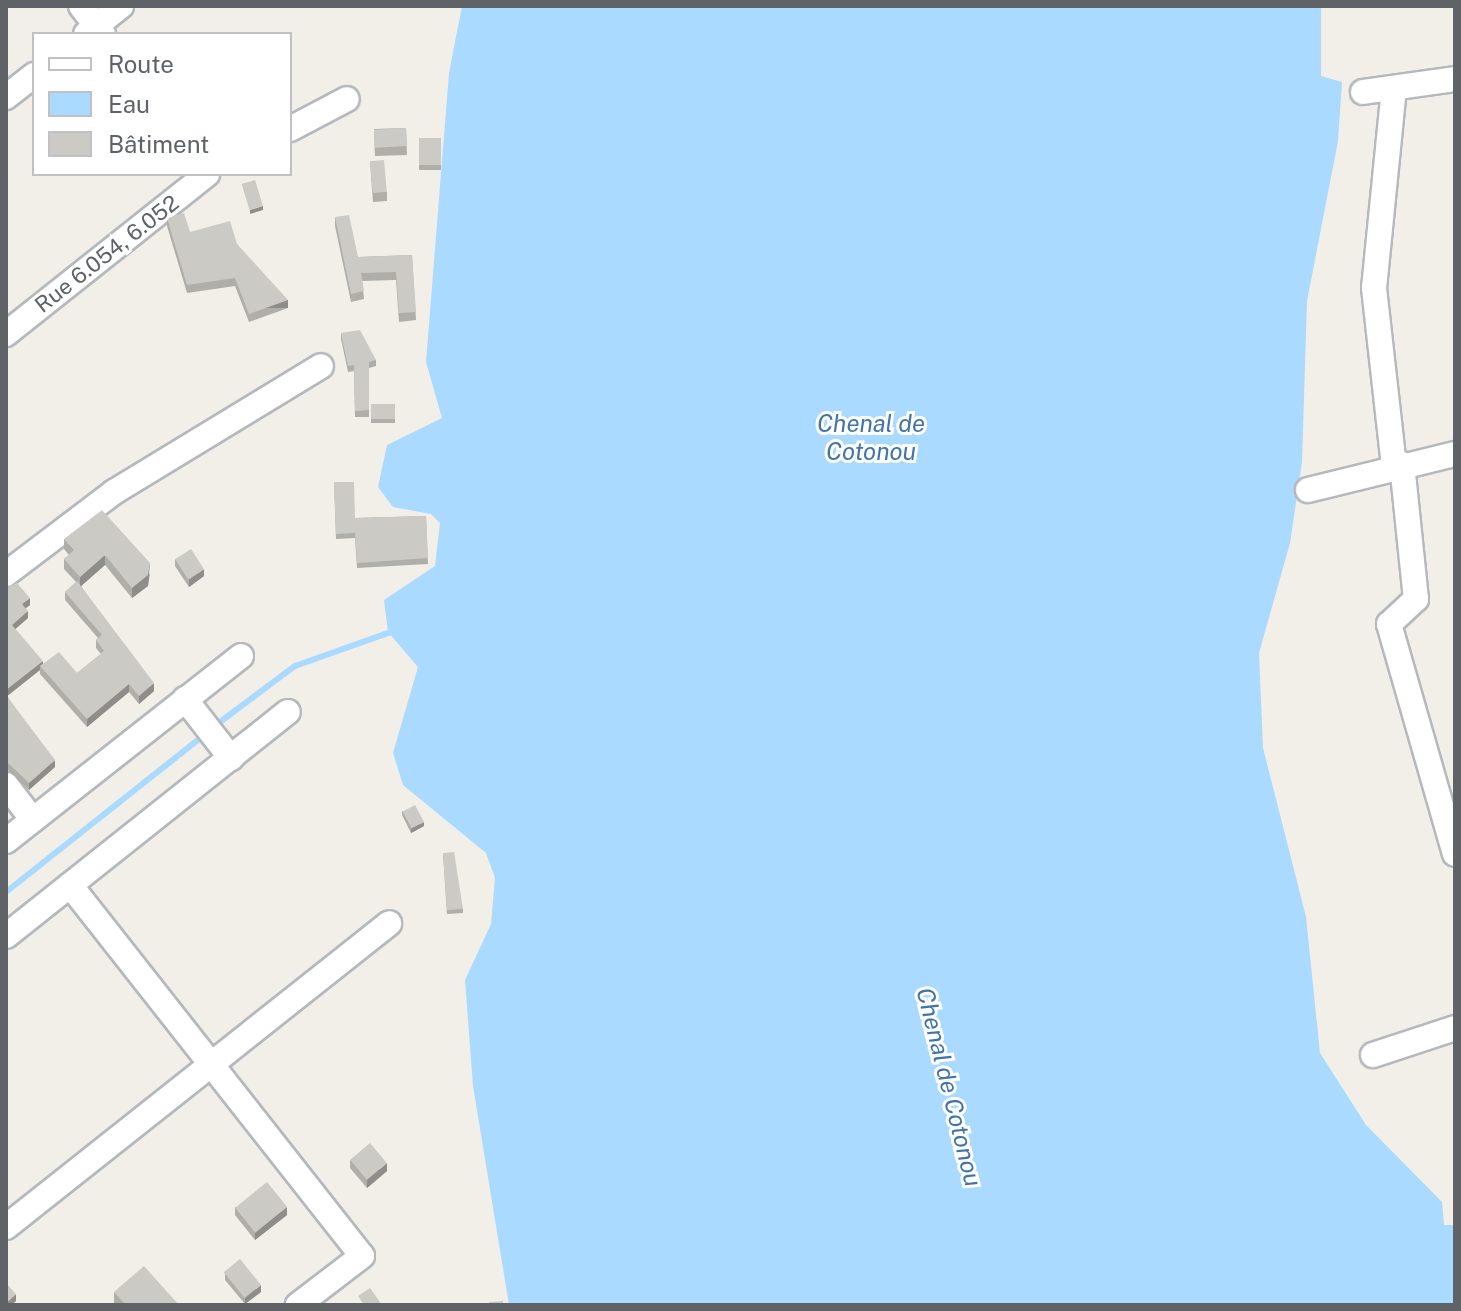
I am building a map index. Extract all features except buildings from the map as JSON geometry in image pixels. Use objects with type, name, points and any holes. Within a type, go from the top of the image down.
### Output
[{"type":"street","points":[[81,6],[95,31],[121,6]]},
{"type":"street","points":[[6,97],[32,77]]},
{"type":"street","points":[[1363,92],[1455,79]]},
{"type":"street","points":[[1394,88],[1374,288],[1416,599],[1389,624],[1455,854]]},
{"type":"street","points":[[292,128],[347,99]]},
{"type":"street","name":"Rue 6.054, 6.052","points":[[6,334],[204,176]]},
{"type":"street","points":[[6,574],[114,492],[321,366]]},
{"type":"street","points":[[1308,490],[1398,464],[1455,454]]},
{"type":"street","points":[[6,841],[192,709],[241,656]]},
{"type":"street","points":[[192,709],[225,751]]},
{"type":"street","points":[[6,936],[225,751],[288,712]]},
{"type":"street","points":[[6,785],[33,820]]},
{"type":"street","points":[[70,885],[362,1256],[298,1305]]},
{"type":"street","points":[[6,1227],[389,923]]},
{"type":"street","points":[[1373,1055],[1455,1028]]},
{"type":"water","name":"Chenal de Cotonou","points":[[462,6],[1321,6],[1321,76],[1342,82],[1338,141],[1307,301],[1302,462],[1290,543],[1259,653],[1263,748],[1306,917],[1320,1053],[1366,1125],[1442,1202],[1444,1225],[1455,1225],[1455,1305],[509,1305],[473,1086],[465,980],[491,924],[495,878],[486,853],[403,785],[393,753],[418,667],[388,632],[384,600],[435,566],[440,523],[431,514],[393,507],[378,487],[387,445],[442,418],[426,362],[449,73]]},
{"type":"waterway","points":[[212,728],[295,666],[394,631]]},
{"type":"waterway","points":[[6,892],[204,735]]}]
